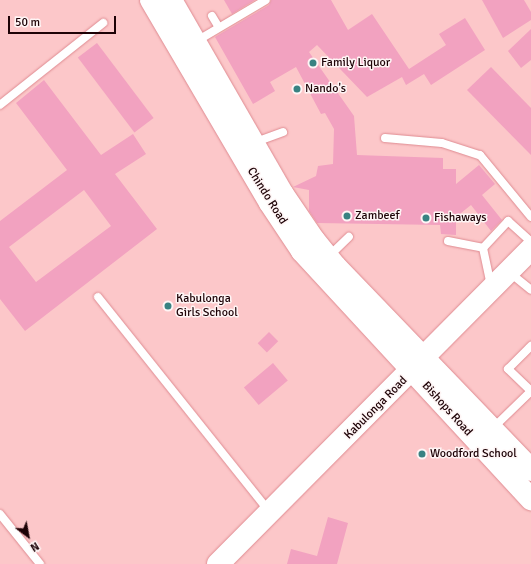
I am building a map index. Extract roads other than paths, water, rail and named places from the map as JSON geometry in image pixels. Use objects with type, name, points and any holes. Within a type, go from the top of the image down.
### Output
[{"type":"main road","name":"Chindo Road","points":[[151,0],[187,46],[246,148],[282,192],[323,263],[419,365]]},
{"type":"main road","name":"Chindo Road","points":[[171,0],[187,46]]},
{"type":"main road","name":"Kabulonga Road","points":[[218,564],[419,365],[492,288],[531,250]]},
{"type":"main road","name":"Bishops Road","points":[[419,365],[486,436],[531,499]]},
{"type":"main road","name":"Bishops Road","points":[[486,436],[531,470]]},
{"type":"lane","points":[[187,46],[218,26],[266,0]]},
{"type":"lane","points":[[212,16],[218,26]]},
{"type":"lane","points":[[0,105],[103,24]]},
{"type":"lane","points":[[246,148],[283,132]]},
{"type":"lane","points":[[385,138],[442,143],[480,155],[531,216]]},
{"type":"lane","points":[[483,248],[508,221],[531,242]]},
{"type":"lane","points":[[323,263],[349,238]]},
{"type":"lane","points":[[448,241],[483,248]]},
{"type":"lane","points":[[483,248],[492,288]]},
{"type":"lane","points":[[509,271],[531,290]]},
{"type":"lane","points":[[98,297],[270,511]]},
{"type":"lane","points":[[486,436],[531,391],[508,369],[531,346]]},
{"type":"lane","points":[[0,514],[40,564]]},
{"type":"place","name":"Family Liquor","points":[[313,63]]},
{"type":"place","name":"Nando's","points":[[297,89]]},
{"type":"place","name":"Zambeef","points":[[347,216]]},
{"type":"place","name":"Fishaways","points":[[426,218]]},
{"type":"place","name":"Kabulonga Girls School","points":[[168,306]]},
{"type":"place","name":"Woodford School","points":[[422,454]]}]
